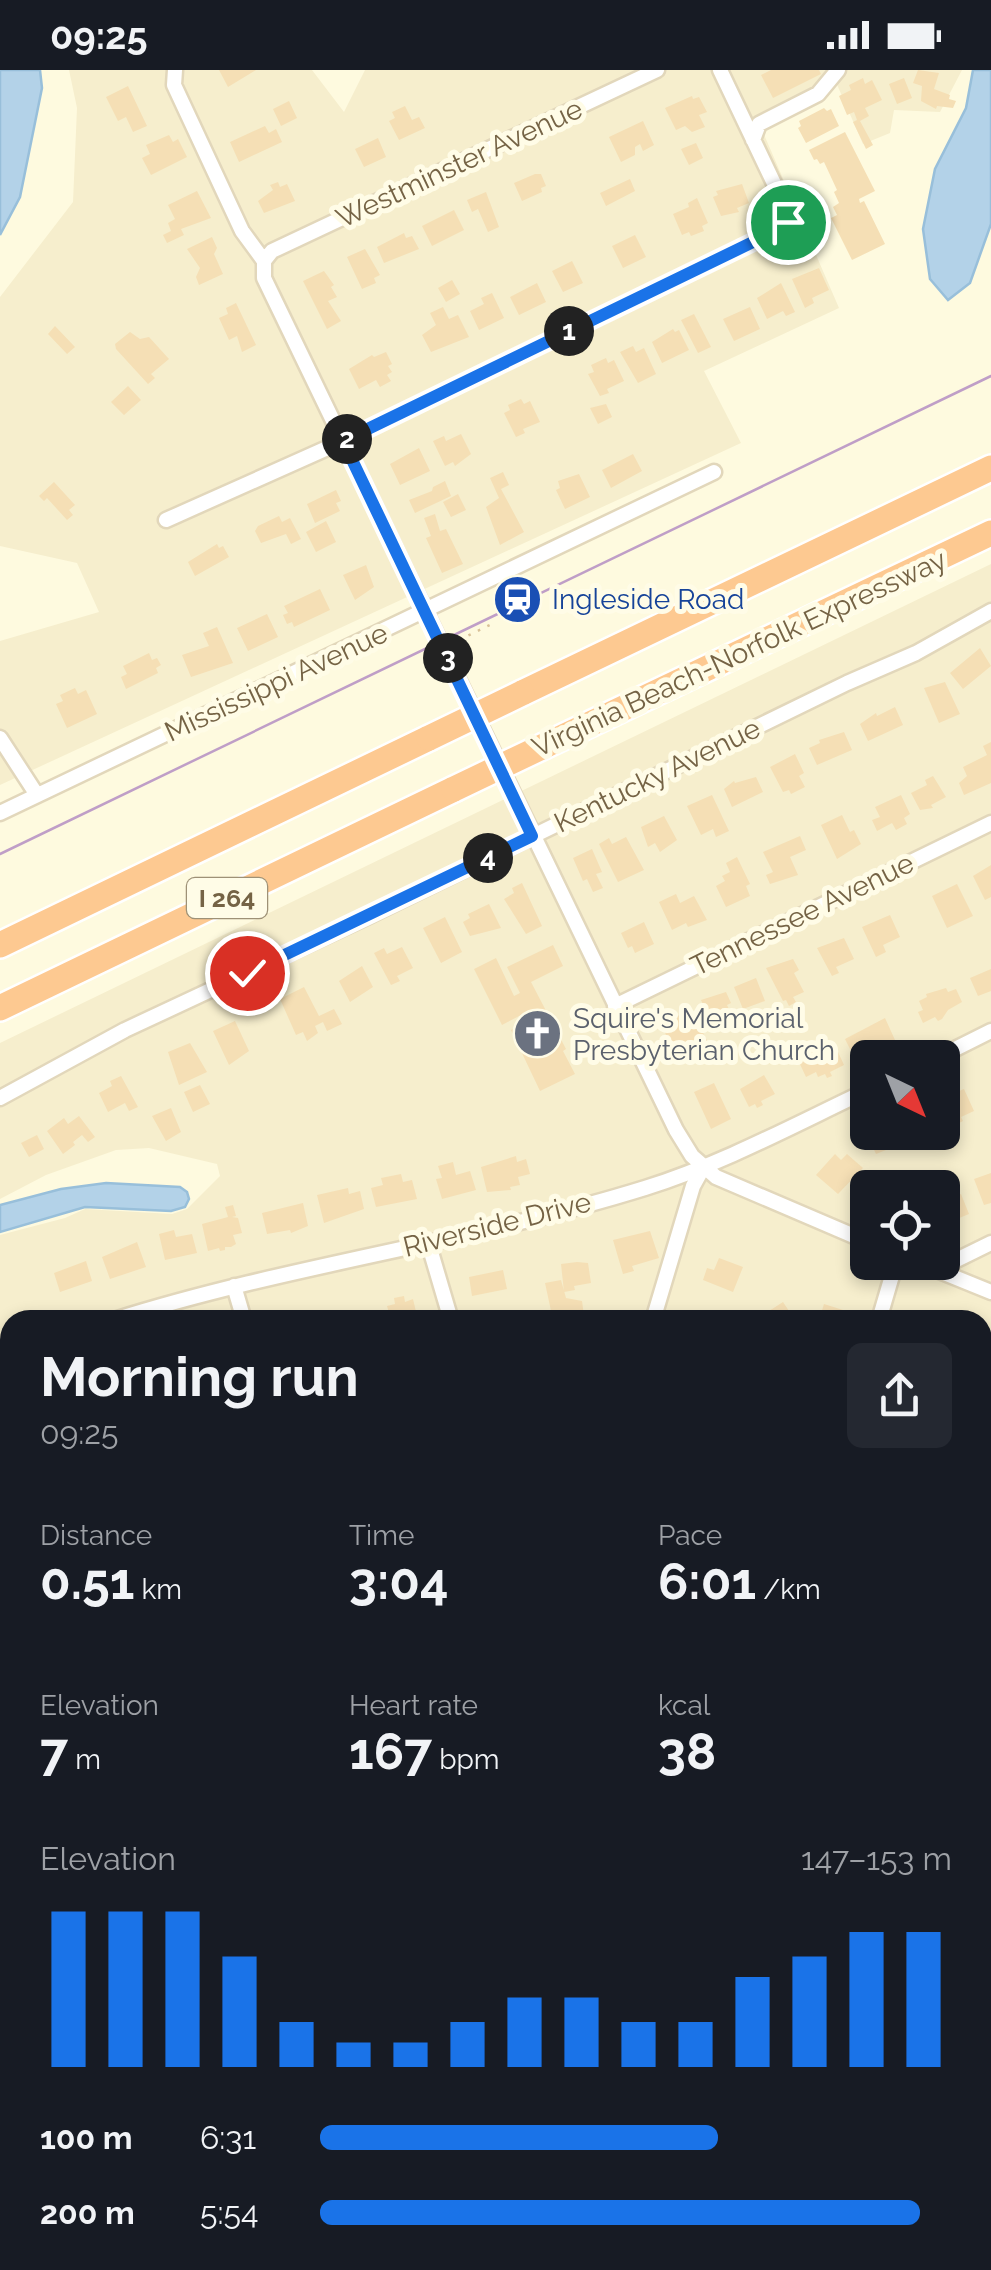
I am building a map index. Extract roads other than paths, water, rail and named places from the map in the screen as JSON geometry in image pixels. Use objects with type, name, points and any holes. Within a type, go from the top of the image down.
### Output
[{"type":"highway","name":"Virginia Beach-Norfolk Expressway","points":[[0,945],[991,468]]},
{"type":"highway","name":"Virginia Beach-Norfolk Expressway","points":[[0,1008],[991,533]]},
{"type":"street","points":[[175,70],[174,86],[242,232],[264,261],[264,278],[676,1130],[692,1156],[716,1177],[850,1234]]},
{"type":"street","name":"Westminster Avenue","points":[[264,261],[272,251],[657,70]]},
{"type":"street","points":[[166,520],[343,441],[784,227],[789,214],[720,70]]},
{"type":"street","points":[[753,140],[758,124],[818,94],[838,70]]},
{"type":"street","name":"Mississippi Avenue","points":[[0,814],[714,472]]},
{"type":"street","name":"Kentucky Avenue","points":[[0,1098],[125,1030],[916,653],[991,611]]},
{"type":"street","points":[[0,738],[38,795]]},
{"type":"street","name":"Tennessee Avenue","points":[[614,1006],[991,824]]},
{"type":"street","points":[[960,1047],[991,1032]]},
{"type":"street","name":"Riverside Drive","points":[[149,1310],[643,1188],[703,1168],[850,1099]]},
{"type":"street","points":[[656,1310],[693,1186],[703,1168]]},
{"type":"street","points":[[428,1242],[448,1310]]},
{"type":"street","points":[[960,1258],[991,1242]]},
{"type":"street","points":[[882,1310],[891,1280]]},
{"type":"street","points":[[960,1280],[991,1292]]},
{"type":"street","points":[[234,1286],[241,1310]]},
{"type":"water","points":[[0,70],[40,70],[42,88],[20,197],[0,235]]},
{"type":"water","points":[[973,70],[991,70],[991,224],[970,283],[948,300],[930,279],[923,229],[935,169],[966,108]]},
{"type":"water","points":[[106,1183],[180,1187],[189,1199],[185,1207],[171,1211],[85,1207],[0,1232],[0,1205],[61,1189]]},
{"type":"tram line","points":[[0,854],[991,376]]},
{"type":"place","name":"Ingleside Road","points":[[517,599]]},
{"type":"place","name":"Squire's Memorial Presbyterian Church","points":[[538,1034]]}]
